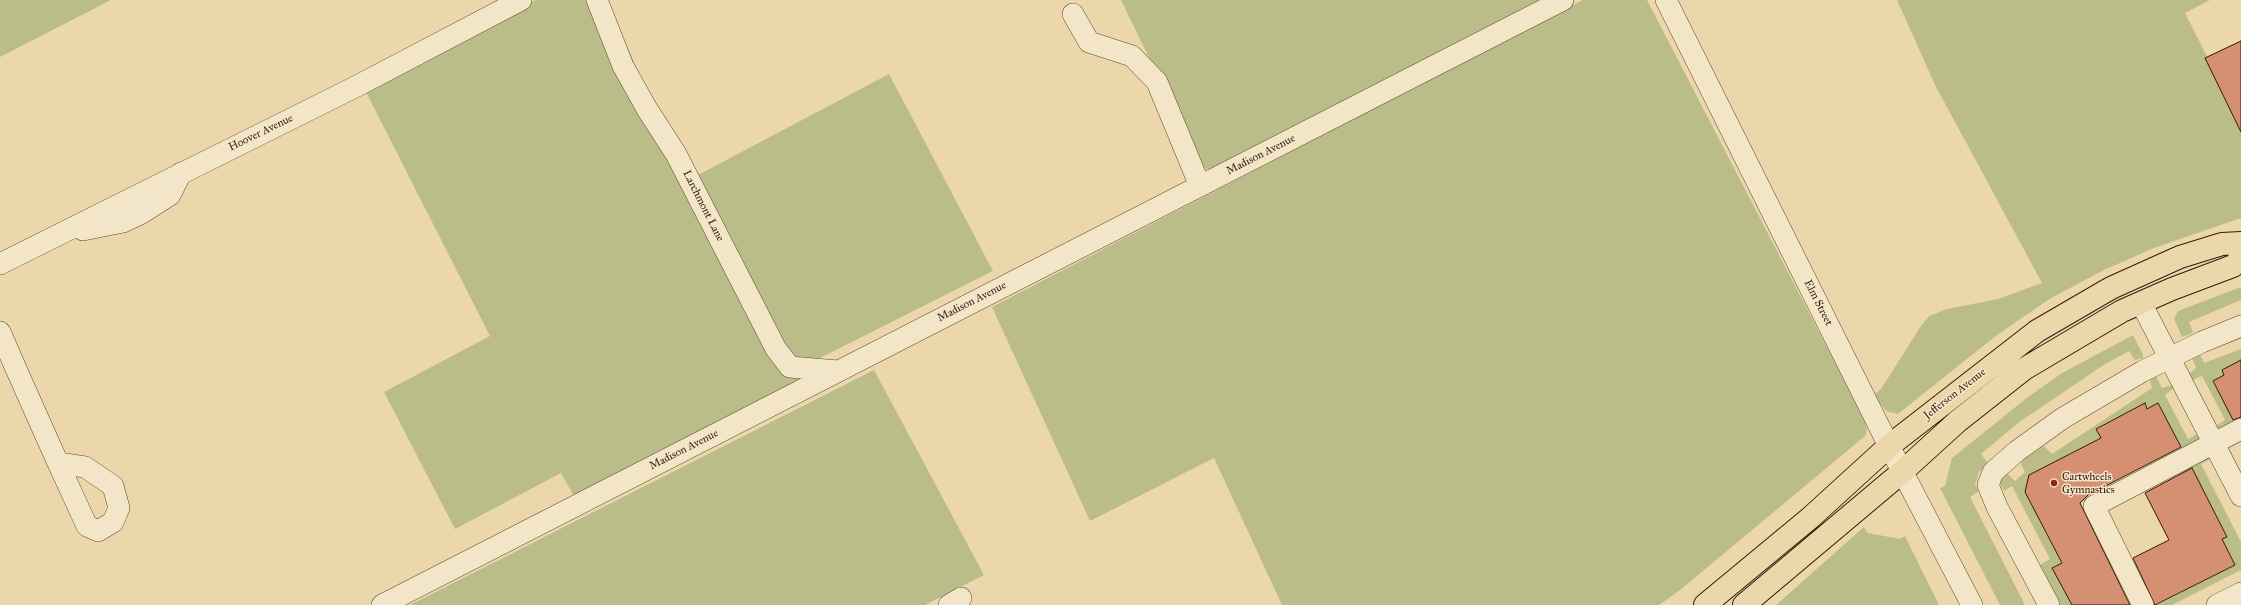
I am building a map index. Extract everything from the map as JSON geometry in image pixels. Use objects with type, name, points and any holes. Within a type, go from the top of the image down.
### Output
[{"type":"main road","name":"Jefferson Avenue","points":[[1705,605],[1810,518],[1889,446],[2036,331],[2111,288],[2180,257],[2222,244],[2241,243]]},
{"type":"main road","name":"Jefferson Avenue","points":[[1744,605],[1902,472],[1958,421],[2024,369],[2122,311],[2233,266],[2241,259]]},
{"type":"street","name":"Hoover Avenue","points":[[0,264],[357,86],[521,0]]},
{"type":"street","name":"Larchmont Lane","points":[[597,0],[623,66],[647,109],[676,154],[776,349],[790,367],[838,371]]},
{"type":"street","name":"Madison Avenue","points":[[382,605],[1563,0]]},
{"type":"street","name":"Elm Street","points":[[1666,0],[1902,472],[1972,605]]},
{"type":"street","points":[[1073,14],[1089,42],[1132,56],[1156,82],[1200,186]]},
{"type":"street","points":[[2141,303],[2241,496]]},
{"type":"street","points":[[2049,605],[1988,485],[1993,472],[2017,451],[2063,418],[2142,371],[2241,326]]},
{"type":"street","points":[[0,332],[58,463]]},
{"type":"street","points":[[2143,605],[2094,506],[2241,429]]},
{"type":"street","points":[[2217,605],[2241,593]]},
{"type":"green space","points":[[0,0],[111,0],[0,57]]},
{"type":"green space","points":[[536,0],[607,0],[646,90],[698,175],[889,74],[993,271],[804,366],[799,378],[793,385],[575,498],[561,473],[455,529],[384,392],[490,336],[365,90]]},
{"type":"green space","points":[[1121,0],[1543,0],[1211,171],[1205,168],[1199,161]]},
{"type":"green space","points":[[1583,0],[1647,0],[1865,421],[1867,430],[1865,436],[1680,590],[1659,605],[1282,605],[1214,458],[1090,521],[992,307]]},
{"type":"green space","points":[[1897,0],[2210,0],[2185,13],[2241,124],[2241,218],[2154,248],[2104,270],[2051,298],[1997,335],[1898,414],[1886,411],[1874,395],[1881,389],[1929,316],[1947,309],[1998,299],[2042,283],[1935,85]]},
{"type":"green space","points":[[2241,287],[2241,300],[2189,322],[2193,332],[2182,337],[2174,319],[2178,311]]},
{"type":"green space","points":[[2133,335],[2143,358],[2135,360],[2129,351],[2102,366],[2018,423],[1981,454],[1988,463],[1979,472],[1975,485],[1979,491],[1970,497],[2025,605],[2000,605],[1940,488],[1945,486],[1952,458],[2028,397],[2062,373]]},
{"type":"green space","points":[[2241,349],[2241,360],[2222,370],[2224,375],[2214,381],[2235,424],[2219,430],[2216,426],[2225,420],[2202,376],[2192,380],[2189,374],[2196,368],[2192,358],[2200,354],[2204,363]]},
{"type":"green space","points":[[874,370],[984,575],[925,605],[410,605]]},
{"type":"green space","points":[[2156,376],[2162,388],[2172,385],[2174,388],[2165,395],[2188,439],[2197,434],[2200,438],[2199,441],[2182,450],[2159,404],[2147,409],[2144,404],[2097,428],[2101,438],[2067,455],[2089,498],[2080,503],[2084,511],[2045,531],[2062,563],[2053,568],[2072,605],[2060,605],[2040,565],[2050,559],[2012,486],[2004,491],[1998,481],[2008,474],[2015,481],[2025,472],[2021,464],[2022,461],[2044,446],[2052,454],[2152,388],[2149,378]]},
{"type":"green space","points":[[2206,454],[2210,458],[2209,460],[2201,464],[2241,542],[2241,570],[2172,605],[2157,605],[2235,565],[2222,539],[2227,537],[2192,468],[2185,472],[2183,467]]},
{"type":"green space","points":[[1864,527],[1868,533],[1900,539],[1905,536],[1939,605],[1776,605]]},
{"type":"building","points":[[2241,41],[2241,132],[2205,58]]},
{"type":"building","points":[[2241,360],[2241,417],[2233,420],[2213,381],[2224,375],[2222,370]]},
{"type":"building","points":[[2145,403],[2147,409],[2158,403],[2181,447],[2088,495],[2080,503],[2130,605],[2072,605],[2052,568],[2062,563],[2025,492],[2029,475],[2101,438],[2096,429]]},
{"type":"building","points":[[2192,468],[2227,537],[2222,539],[2235,565],[2155,605],[2133,558],[2169,540],[2145,493]]},
{"type":"place","name":"Cartwheels Gymnastics","points":[[2054,483]]}]
